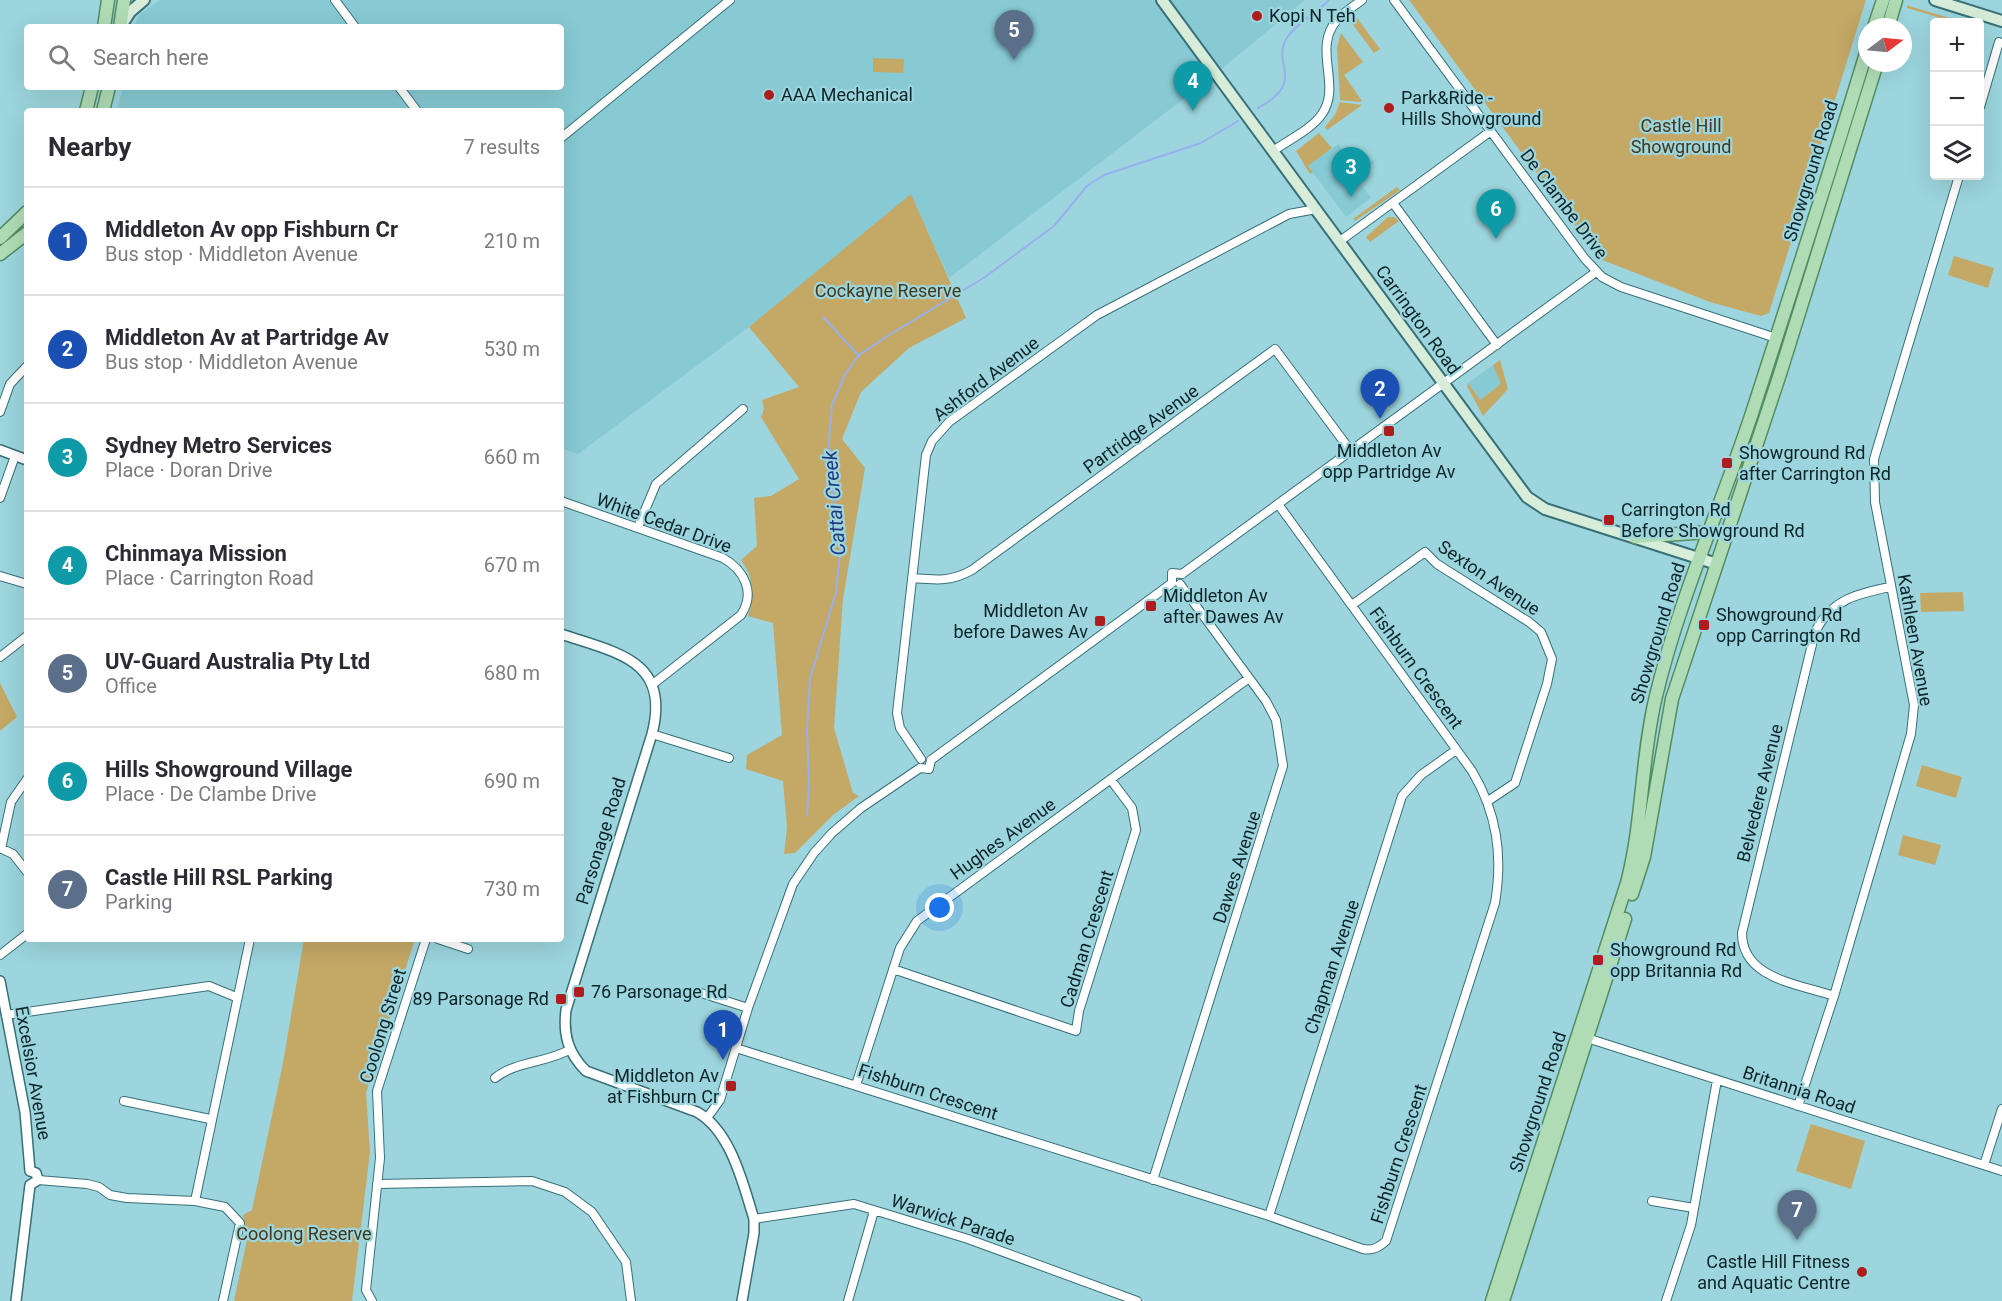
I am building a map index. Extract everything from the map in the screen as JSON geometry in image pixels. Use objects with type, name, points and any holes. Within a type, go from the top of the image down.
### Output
[{"type":"main road","points":[[104,24],[108,0]]},
{"type":"main road","points":[[120,24],[124,0]]},
{"type":"main road","points":[[122,24],[130,12],[144,0]]},
{"type":"main road","name":"Carrington Road","points":[[1162,0],[1527,497],[1545,508],[1717,564]]},
{"type":"main road","points":[[1877,18],[1883,0]]},
{"type":"main road","points":[[1891,18],[1896,0]]},
{"type":"main road","points":[[1936,0],[2002,21]]},
{"type":"main road","name":"Showground Road","points":[[1492,1301],[1627,883],[1638,832],[1656,696],[1699,558],[1776,338],[1860,72]]},
{"type":"main road","name":"Showground Road","points":[[1503,1301],[1644,857],[1672,699],[1790,342],[1874,72]]},
{"type":"main road","points":[[87,108],[91,90]]},
{"type":"main road","points":[[104,108],[108,90]]},
{"type":"main road","points":[[0,238],[24,215]]},
{"type":"main road","points":[[0,254],[24,235]]},
{"type":"main road","points":[[1776,338],[1790,342]]},
{"type":"main road","points":[[1635,537],[1708,532]]},
{"type":"street","points":[[335,0],[353,24]]},
{"type":"street","points":[[564,136],[730,0]]},
{"type":"street","points":[[1273,151],[1313,123],[1323,112],[1330,93],[1327,37],[1335,21],[1362,0]]},
{"type":"street","name":"De Clambe Drive","points":[[1394,0],[1596,272],[1621,287],[1776,338]]},
{"type":"street","points":[[1984,95],[2001,42],[1991,36]]},
{"type":"street","points":[[401,90],[415,108]]},
{"type":"street","points":[[1340,241],[1491,131]]},
{"type":"street","name":"Kathleen Avenue","points":[[1798,1106],[1834,996],[1911,734],[1914,705],[1890,587],[1874,489],[1874,459],[1958,180]]},
{"type":"street","points":[[1393,203],[1497,345]]},
{"type":"street","name":"Ashford Avenue","points":[[921,759],[900,728],[897,713],[926,455],[940,431],[1097,315],[1289,214],[1316,209]]},
{"type":"street","points":[[707,1118],[720,1100],[748,1008],[788,895],[814,853],[845,820],[920,768],[929,770],[931,760],[1184,580],[1182,574],[1596,272]]},
{"type":"street","name":"Partridge Avenue","points":[[912,578],[944,581],[958,578],[972,570],[1275,349],[1350,450]]},
{"type":"street","points":[[0,412],[10,384],[24,369]]},
{"type":"street","points":[[638,527],[656,484],[743,409]]},
{"type":"street","points":[[0,450],[24,459]]},
{"type":"street","points":[[0,498],[15,456]]},
{"type":"street","name":"White Cedar Drive","points":[[564,502],[723,558],[738,567],[747,583],[747,598],[741,615],[652,684]]},
{"type":"street","name":"Fishburn Crescent","points":[[736,1048],[1269,1216],[1369,1250],[1386,1241],[1495,903],[1500,861],[1498,840],[1488,801],[1472,771],[1278,504]]},
{"type":"street","name":"Sexton Avenue","points":[[1352,605],[1425,552],[1437,564],[1541,632],[1552,659],[1525,758],[1515,783],[1488,801]]},
{"type":"street","points":[[0,576],[24,583]]},
{"type":"street","name":"Dawes Avenue","points":[[1153,1180],[1283,766],[1276,720],[1266,701],[1176,584]]},
{"type":"street","name":"Belvedere Avenue","points":[[1834,996],[1760,971],[1744,952],[1742,933],[1815,632],[1829,610],[1842,600],[1857,594],[1890,587]]},
{"type":"street","points":[[564,635],[625,657],[638,665],[652,684]]},
{"type":"street","points":[[0,657],[24,638]]},
{"type":"street","name":"Hughes Avenue","points":[[856,1085],[893,969],[905,938],[917,921],[1249,678]]},
{"type":"street","name":"Parsonage Road","points":[[570,1050],[566,1036],[566,1010],[658,712],[652,684]]},
{"type":"street","points":[[652,734],[729,758]]},
{"type":"street","name":"Chapman Avenue","points":[[1269,1216],[1402,796],[1421,774],[1456,750]]},
{"type":"street","points":[[920,768],[921,759],[927,757],[931,760]]},
{"type":"street","name":"Cadman Crescent","points":[[893,969],[1076,1031],[1079,1011],[1136,830],[1132,808],[1111,780]]},
{"type":"street","points":[[24,783],[11,802],[0,848],[13,855],[24,868]]},
{"type":"street","points":[[0,955],[24,936]]},
{"type":"street","points":[[195,1201],[210,1119],[249,942]]},
{"type":"street","name":"Coolong Street","points":[[372,1301],[366,1290],[380,1149],[377,1091],[425,942]]},
{"type":"street","points":[[447,942],[468,949]]},
{"type":"street","name":"Excelsior Avenue","points":[[0,981],[28,1132],[30,1171],[25,1174],[24,1179],[34,1182]]},
{"type":"street","points":[[6,1015],[209,986],[236,997]]},
{"type":"street","points":[[698,992],[748,1008]]},
{"type":"street","name":"Britannia Road","points":[[1587,1038],[2002,1171]]},
{"type":"street","points":[[495,1077],[508,1069],[550,1060],[570,1050],[580,1065],[595,1076],[707,1118],[725,1144],[754,1219],[754,1233],[742,1301],[736,1301]]},
{"type":"street","points":[[1666,1301],[1683,1255],[1694,1208],[1717,1080]]},
{"type":"street","points":[[124,1101],[210,1119]]},
{"type":"street","points":[[1984,1165],[2002,1109]]},
{"type":"street","points":[[377,1184],[532,1181],[565,1192],[592,1212],[626,1262],[631,1301]]},
{"type":"street","points":[[16,1301],[34,1182],[87,1184],[99,1187],[111,1195],[127,1198],[195,1201],[225,1207],[240,1223],[223,1301]]},
{"type":"street","points":[[1652,1201],[1694,1208]]},
{"type":"street","name":"Warwick Parade","points":[[754,1219],[854,1204],[968,1239],[1137,1301]]},
{"type":"street","points":[[848,1301],[874,1211]]},
{"type":"shaded area","points":[[160,0],[1305,0],[1207,81],[949,278],[911,195],[749,327],[578,454],[564,449],[564,108],[118,108],[122,90],[564,90],[564,24],[135,24],[140,14]]},
{"type":"shaded area","points":[[1338,144],[1353,164],[1367,154],[1374,163],[1356,177],[1371,198],[1346,217],[1308,166]]},
{"type":"shaded area","points":[[1493,365],[1502,384],[1480,400],[1468,383]]},
{"type":"green space","name":"Castle Hill Showground","points":[[1409,0],[1866,0],[1860,18],[1858,18],[1858,26],[1769,313],[1761,316],[1710,302],[1600,259]]},
{"type":"green space","points":[[1907,5],[1950,18],[1941,18],[1907,8]]},
{"type":"green space","points":[[1357,18],[1380,49],[1374,53],[1351,22]]},
{"type":"green space","points":[[1341,33],[1363,62],[1344,75],[1362,101],[1359,102],[1340,100],[1337,47]]},
{"type":"green space","points":[[873,58],[904,59],[903,73],[873,72]]},
{"type":"green space","points":[[1340,102],[1362,105],[1327,130],[1325,127],[1335,115]]},
{"type":"green space","points":[[1319,133],[1332,148],[1308,166],[1313,172],[1310,174],[1296,151]]},
{"type":"green space","points":[[1397,187],[1400,190],[1355,221],[1353,219]]},
{"type":"green space","name":"Cockayne Reserve","points":[[911,194],[966,318],[909,348],[861,392],[842,439],[865,468],[843,599],[834,728],[853,793],[859,796],[833,815],[795,853],[784,854],[787,827],[783,781],[746,769],[747,755],[782,735],[773,623],[748,616],[752,601],[752,587],[749,573],[741,560],[757,546],[754,498],[771,496],[799,479],[761,417],[764,409],[762,400],[799,387],[749,327]]},
{"type":"green space","points":[[1388,217],[1394,217],[1399,221],[1370,242],[1366,237]]},
{"type":"green space","points":[[1954,256],[1994,268],[1988,288],[1948,275]]},
{"type":"green space","points":[[1500,360],[1508,389],[1483,416],[1467,386],[1468,383],[1480,400],[1501,384],[1493,365]]},
{"type":"green space","points":[[1963,592],[1964,611],[1921,612],[1920,593]]},
{"type":"green space","points":[[0,683],[17,717],[0,731]]},
{"type":"green space","points":[[1922,765],[1962,777],[1956,798],[1916,786]]},
{"type":"green space","points":[[1903,835],[1941,845],[1935,865],[1898,855]]},
{"type":"green space","name":"Coolong Reserve","points":[[303,942],[414,942],[366,1093],[370,1152],[352,1301],[234,1301],[247,1240],[243,1215],[252,1210],[283,1063]]},
{"type":"green space","points":[[1811,1124],[1865,1141],[1851,1189],[1796,1171]]},
{"type":"waterway","name":"Cattai Creek","points":[[1258,108],[1273,98],[1285,81],[1282,56],[1287,38],[1296,27],[1329,0]]},
{"type":"waterway","name":"Cattai Creek","points":[[807,816],[809,783],[807,729],[810,678],[836,593],[841,544],[831,480],[829,441],[832,405],[845,374],[859,355],[985,277],[1054,226],[1087,186],[1104,175],[1201,143],[1238,121]]},
{"type":"waterway","points":[[823,317],[859,356]]},
{"type":"place","name":"Kopi N Teh","points":[[1257,16]]},
{"type":"place","name":"UV-Guard Australia Pty Ltd","points":[[1014,60]]},
{"type":"place","name":"AAA Mechanical","points":[[769,95]]},
{"type":"place","name":"Park&Ride - Hills Showground","points":[[1389,108]]},
{"type":"place","name":"Chinmaya Mission","points":[[1193,111]]},
{"type":"place","name":"Sydney Metro Services","points":[[1351,197]]},
{"type":"place","name":"Hills Showground Village","points":[[1496,239]]},
{"type":"place","name":"Middleton Av at Partridge Av","points":[[1380,419]]},
{"type":"place","name":"Middleton Av opp Partridge Av","points":[[1389,431]]},
{"type":"place","name":"Showground Rd after Carrington Rd","points":[[1727,463]]},
{"type":"place","name":"Carrington Rd Before Showground Rd","points":[[1609,520]]},
{"type":"place","name":"Middleton Av after Dawes Av","points":[[1151,606]]},
{"type":"place","name":"Middleton Av before Dawes Av","points":[[1100,621]]},
{"type":"place","name":"Showground Rd opp Carrington Rd","points":[[1704,625]]},
{"type":"place","name":"Showground Rd opp Britannia Rd","points":[[1598,960]]},
{"type":"place","name":"76 Parsonage Rd","points":[[579,992]]},
{"type":"place","name":"89 Parsonage Rd","points":[[561,999]]},
{"type":"place","name":"Middleton Av opp Fishburn Cr","points":[[723,1060]]},
{"type":"place","name":"Middleton Av at Fishburn Cr","points":[[731,1086]]},
{"type":"place","name":"Castle Hill RSL Parking","points":[[1797,1240]]},
{"type":"place","name":"Castle Hill Fitness and Aquatic Centre","points":[[1862,1272]]}]
